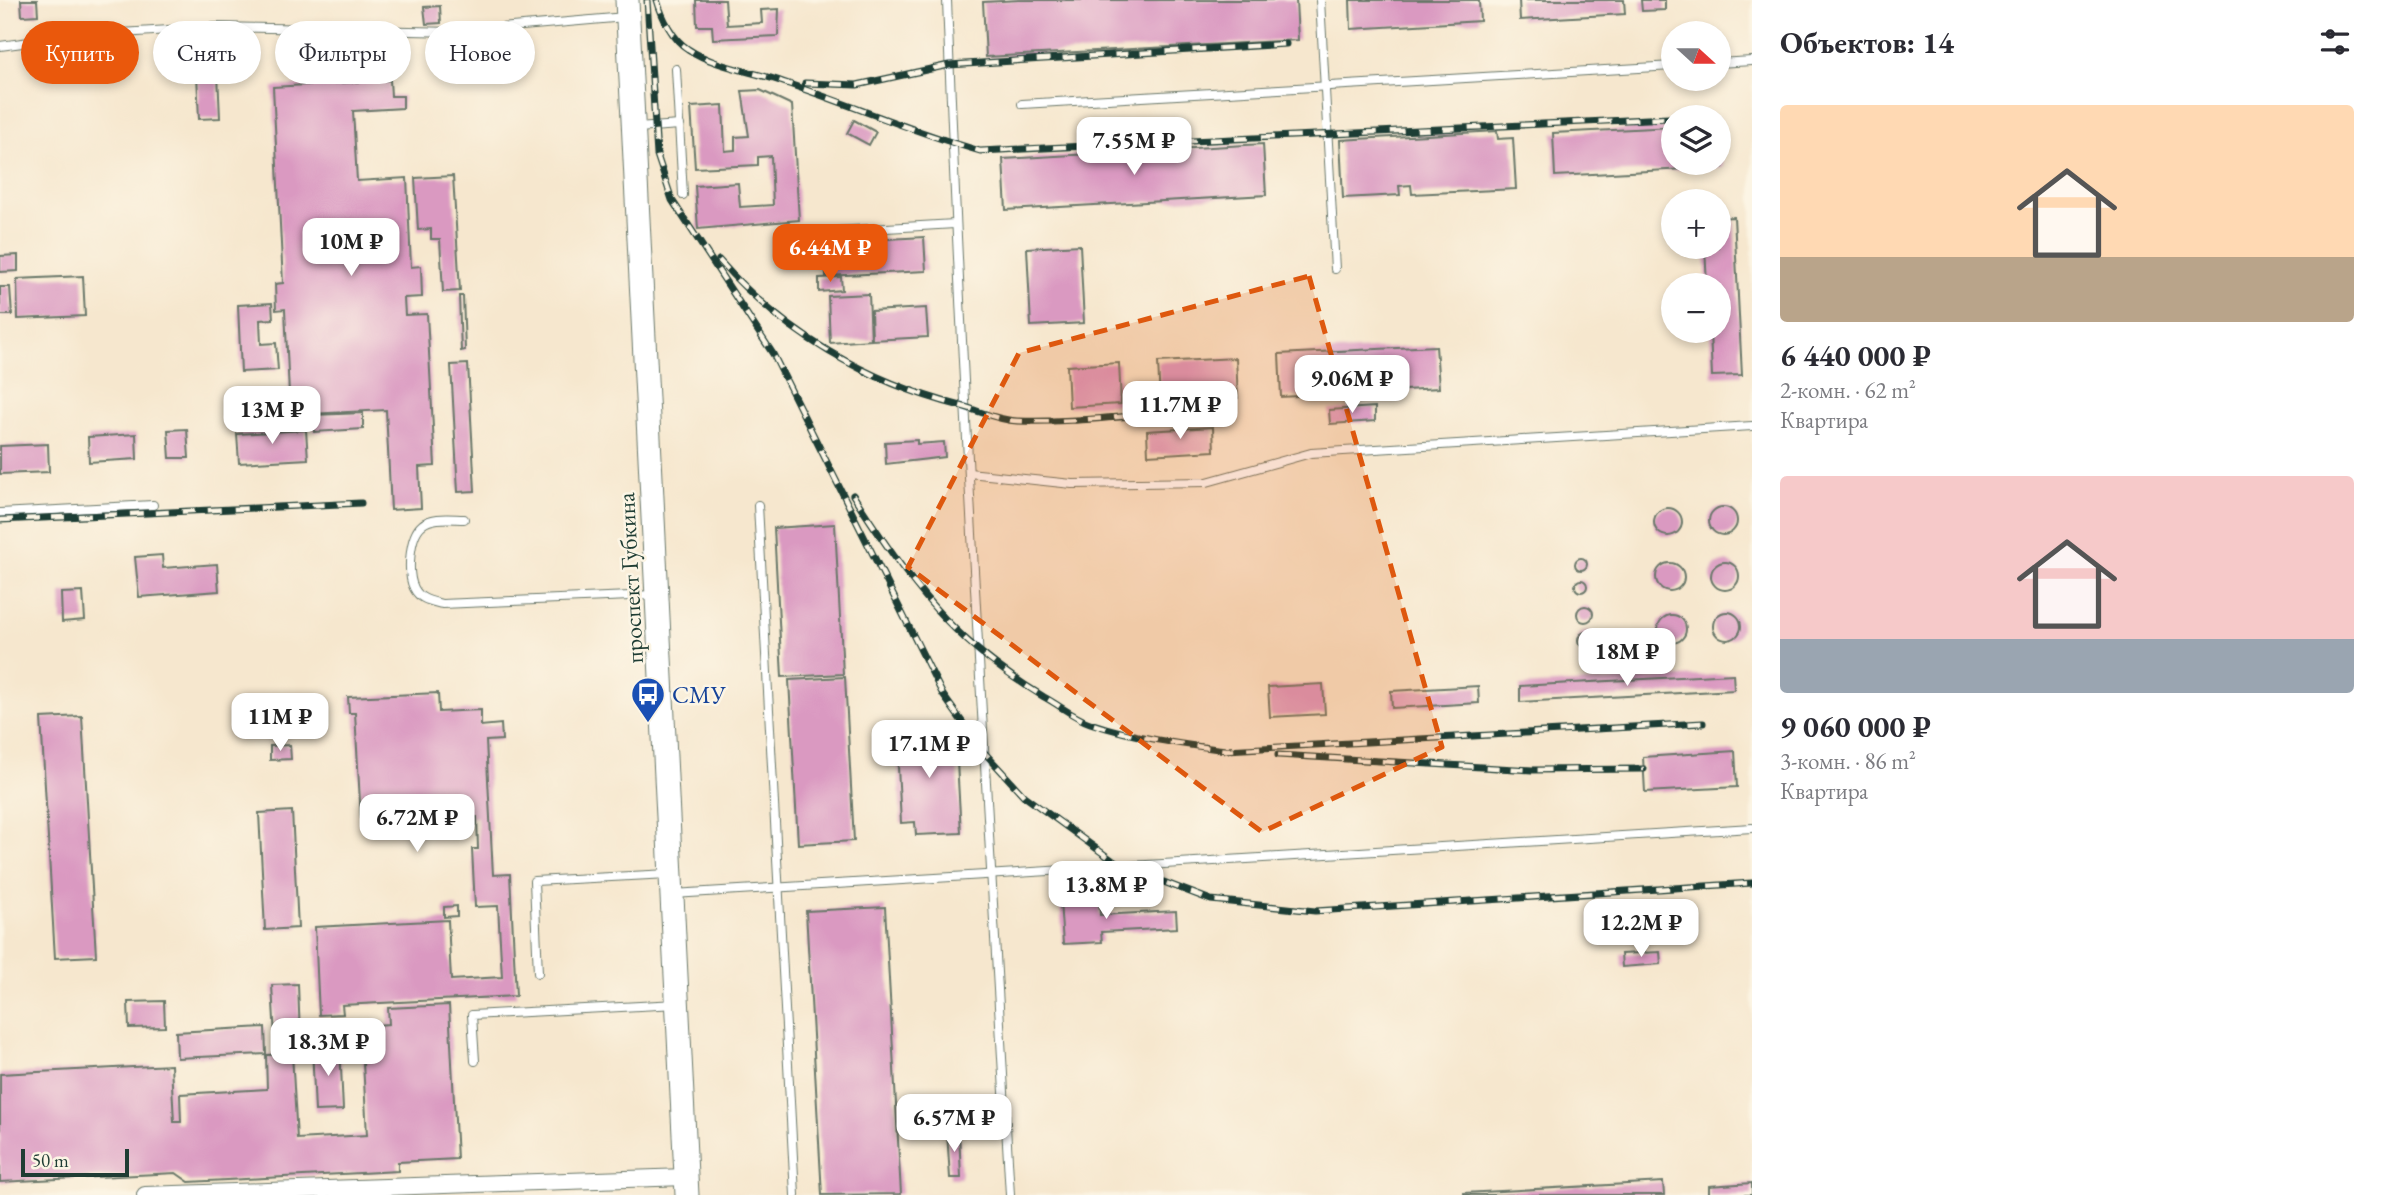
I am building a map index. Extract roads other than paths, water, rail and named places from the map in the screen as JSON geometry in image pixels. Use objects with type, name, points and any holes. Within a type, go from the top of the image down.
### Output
[{"type":"main road","name":"проспект Губкина","points":[[627,8],[686,1186]]},
{"type":"street","points":[[145,1195],[686,1186]]},
{"type":"lane","points":[[947,0],[969,473],[1010,1195]]},
{"type":"lane","points":[[1320,0],[1335,269]]},
{"type":"lane","points":[[0,46],[74,36],[217,27],[456,32],[627,8]]},
{"type":"lane","points":[[1731,62],[1752,61]]},
{"type":"lane","points":[[1022,104],[1661,67]]},
{"type":"lane","points":[[676,69],[683,195]]},
{"type":"lane","points":[[634,128],[680,125]]},
{"type":"lane","points":[[835,231],[956,224]]},
{"type":"lane","points":[[969,473],[1072,484],[1207,482],[1311,453],[1752,426]]},
{"type":"lane","points":[[0,513],[153,505]]},
{"type":"lane","points":[[758,505],[795,1195]]},
{"type":"lane","points":[[464,519],[436,520],[423,524],[414,534],[411,569],[414,588],[425,600],[442,604],[657,595]]},
{"type":"lane","points":[[600,588],[610,597]]},
{"type":"lane","points":[[538,973],[534,881],[777,888],[1752,828]]},
{"type":"lane","points":[[475,1061],[472,1015],[677,1004]]},
{"type":"railway","points":[[647,0],[657,155],[672,200],[773,354],[943,695],[983,751],[1024,796],[1119,865],[1211,900],[1315,911],[1752,883]]},
{"type":"railway","points":[[657,0],[672,34],[682,45],[699,55],[980,151],[1661,118]]},
{"type":"railway","points":[[805,83],[857,85],[949,65],[1286,44]]},
{"type":"railway","points":[[719,260],[744,286],[799,332],[860,369],[926,396],[1017,421],[1172,413]]},
{"type":"railway","points":[[853,495],[914,583],[958,632],[983,654],[1011,676],[1079,718],[1124,733],[1226,750],[1703,723]]},
{"type":"railway","points":[[0,520],[361,503]]},
{"type":"railway","points":[[1278,755],[1532,770],[1644,769]]},
{"type":"place","name":"СМУ","points":[[648,724]]}]
